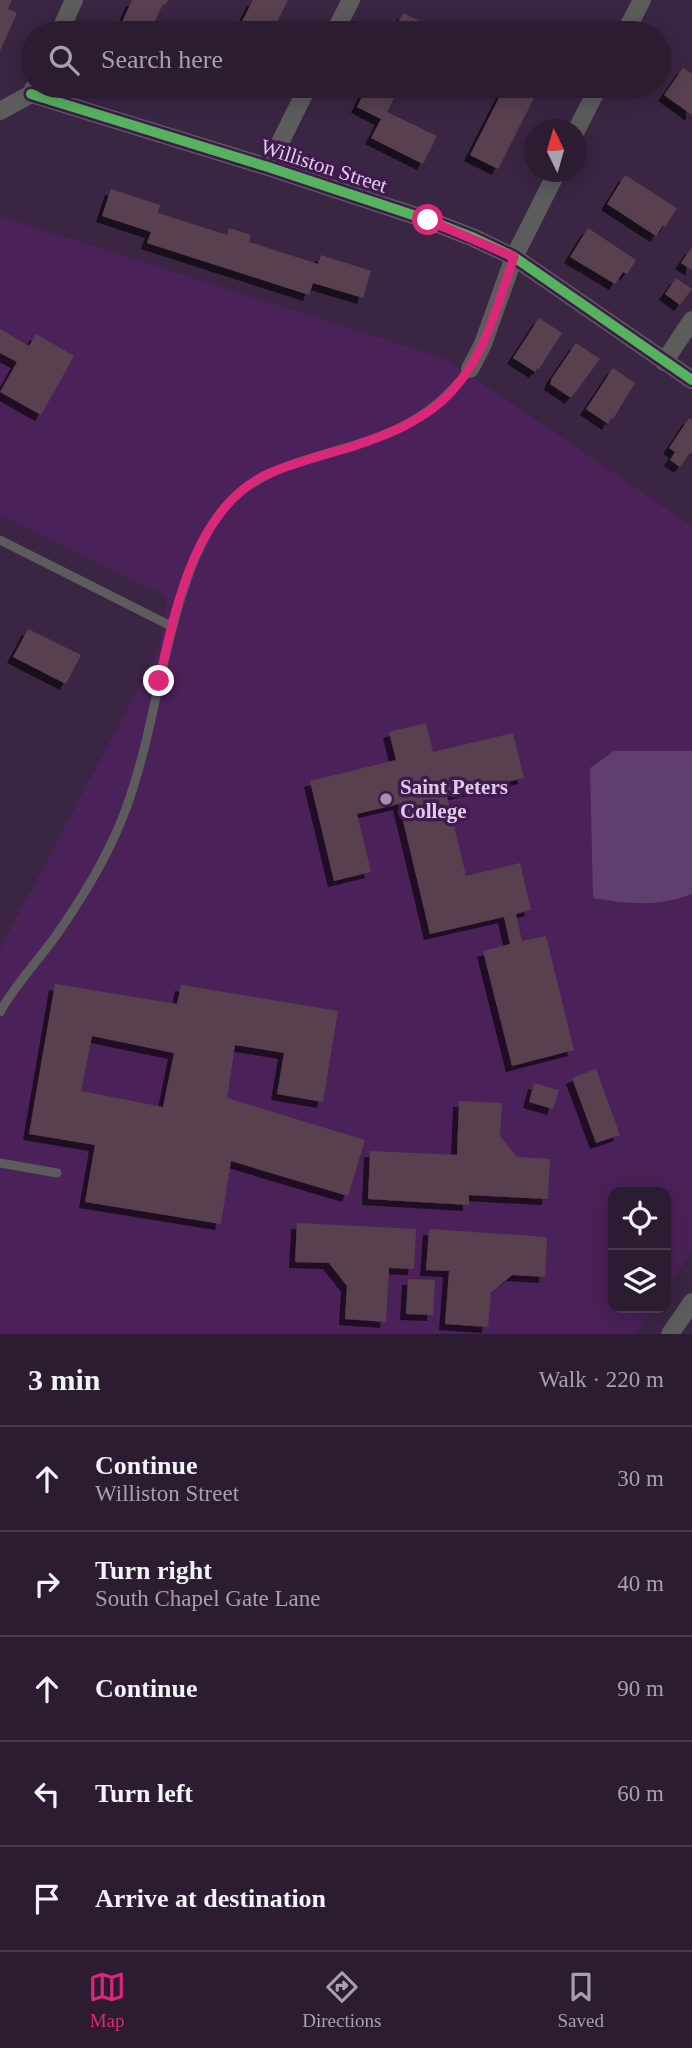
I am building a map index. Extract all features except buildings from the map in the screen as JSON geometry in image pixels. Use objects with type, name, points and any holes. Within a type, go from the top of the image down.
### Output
[{"type":"street","points":[[64,21],[74,0]]},
{"type":"street","points":[[340,21],[351,0]]},
{"type":"street","points":[[631,21],[642,0]]},
{"type":"street","points":[[0,111],[21,98]]},
{"type":"street","name":"Williston Street","points":[[57,98],[428,220],[514,257],[692,380]]},
{"type":"street","points":[[268,167],[302,98]]},
{"type":"street","points":[[582,119],[593,98]]},
{"type":"street","points":[[470,369],[483,344],[514,257],[551,182]]},
{"type":"street","points":[[664,362],[692,320]]},
{"type":"street","points":[[670,1334],[692,1302]]},
{"type":"lane","points":[[0,1012],[29,968],[62,928],[104,857],[127,807],[141,762],[171,626],[192,564],[207,532],[227,505],[246,487],[269,473],[375,439],[402,427],[451,393],[470,369]]},
{"type":"lane","points":[[0,540],[171,626]]},
{"type":"lane","points":[[0,1163],[57,1173]]},
{"type":"shaded area","name":"Saint Peters College","points":[[0,216],[446,359],[692,526],[692,1252],[671,1283],[671,1187],[608,1187],[608,1313],[651,1313],[636,1334],[0,1334],[0,949],[159,649],[167,597],[0,515]]},
{"type":"shaded area","points":[[614,751],[692,751],[692,894],[656,903],[593,898],[590,768]]},
{"type":"cycle path","points":[[44,98],[268,167],[474,238],[514,257],[692,380]]},
{"type":"place","name":"Saint Peters College","points":[[386,799]]},
{"type":"route","points":[[159,681],[171,626],[192,564],[207,532],[227,505],[246,487],[269,473],[375,439],[402,427],[451,393],[470,369],[483,344],[514,257],[428,220]]}]
